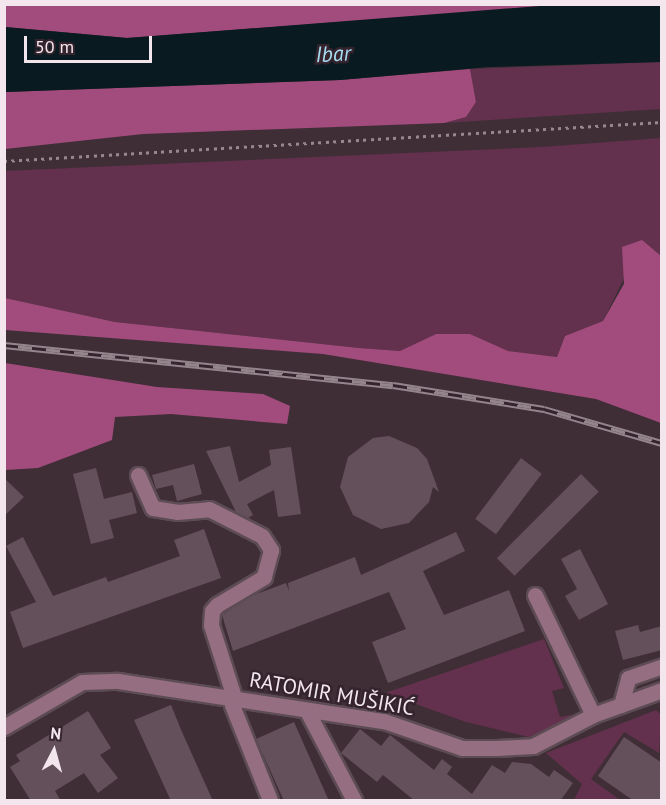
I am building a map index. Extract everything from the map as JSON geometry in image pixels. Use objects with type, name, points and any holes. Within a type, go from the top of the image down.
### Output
[{"type":"street","name":"RATOMIR MUŠIKIĆ","points":[[138,475],[153,508],[177,512],[209,509],[262,536],[271,550],[264,577],[212,611],[211,625],[234,697]]},
{"type":"street","points":[[535,595],[593,716]]},
{"type":"street","points":[[621,705],[627,678],[662,666]]},
{"type":"street","name":"RATOMIR MUŠIKIĆ","points":[[4,727],[82,682],[118,681],[384,721],[462,748],[533,746],[593,716],[662,690]]},
{"type":"street","points":[[234,697],[232,705],[270,801]]},
{"type":"street","points":[[307,711],[354,801]]},
{"type":"path","points":[[4,161],[662,122]]},
{"type":"shaded area","points":[[4,5],[565,5],[127,38],[5,27]]},
{"type":"shaded area","points":[[661,62],[661,109],[444,123],[466,117],[476,102],[470,69]]},
{"type":"shaded area","points":[[470,69],[476,102],[466,117],[444,123],[143,134],[5,149],[5,92],[340,80]]},
{"type":"shaded area","points":[[661,138],[661,256],[642,241],[603,321],[565,336],[557,357],[507,351],[470,334],[436,334],[400,351],[359,348],[115,322],[5,298],[4,171],[542,147]]},
{"type":"shaded area","points":[[642,240],[661,256],[661,423],[596,399],[323,354],[5,330],[5,298],[115,322],[359,348],[400,351],[436,334],[470,334],[508,351],[557,357],[565,336],[603,321],[624,284],[622,247]]},
{"type":"shaded area","points":[[5,363],[157,387],[263,394],[290,406],[287,424],[171,414],[115,417],[112,440],[38,468],[5,470]]},
{"type":"shaded area","points":[[544,639],[564,688],[552,691],[560,717],[572,715],[575,718],[529,737],[466,722],[385,693]]},
{"type":"shaded area","points":[[656,710],[661,715],[659,753],[624,732],[591,779],[620,800],[574,800],[582,784],[546,753]]},
{"type":"water","name":"Ibar","points":[[565,4],[661,5],[661,62],[489,67],[340,80],[5,92],[5,27],[127,38]]},
{"type":"building","points":[[389,436],[417,448],[427,459],[439,492],[433,487],[429,502],[409,523],[381,529],[353,515],[340,487],[348,457],[373,438]]},
{"type":"building","points":[[230,446],[239,482],[271,465],[269,450],[291,447],[301,514],[278,517],[274,490],[247,504],[253,515],[248,518],[236,512],[206,451]]},
{"type":"building","points":[[521,458],[542,474],[496,534],[475,519]]},
{"type":"building","points":[[194,464],[202,494],[177,501],[173,485],[156,489],[152,475]]},
{"type":"building","points":[[96,468],[104,499],[132,492],[137,513],[109,520],[114,538],[91,544],[73,474]]},
{"type":"building","points":[[581,474],[599,492],[515,576],[497,558]]},
{"type":"building","points":[[4,478],[24,497],[4,516]]},
{"type":"building","points":[[204,529],[221,578],[23,648],[10,612],[36,602],[6,546],[23,537],[53,596],[106,577],[108,582],[180,556],[174,540]]},
{"type":"building","points":[[456,532],[465,551],[423,571],[444,615],[509,590],[525,631],[388,683],[372,642],[406,629],[389,592],[233,651],[222,615],[249,597],[286,583],[289,591],[288,583],[355,557],[361,575]]},
{"type":"building","points":[[580,549],[608,604],[579,620],[565,596],[577,589],[561,559]]},
{"type":"building","points":[[638,625],[640,632],[662,626],[662,650],[623,660],[615,631]]},
{"type":"building","points":[[171,705],[213,801],[171,801],[134,720]]},
{"type":"building","points":[[88,711],[111,748],[100,755],[118,778],[98,793],[84,773],[55,791],[61,801],[31,801],[10,767],[20,761],[16,755]]},
{"type":"building","points":[[294,722],[329,801],[284,801],[256,739]]},
{"type":"building","points":[[360,729],[381,746],[390,735],[434,770],[442,759],[452,767],[447,774],[472,794],[492,765],[505,773],[512,762],[531,764],[549,777],[554,770],[573,783],[560,801],[415,801],[383,775],[377,782],[341,753]]},
{"type":"building","points":[[624,737],[662,763],[662,801],[634,801],[598,776]]},
{"type":"railway","points":[[4,345],[393,385],[544,409],[662,443]]}]
